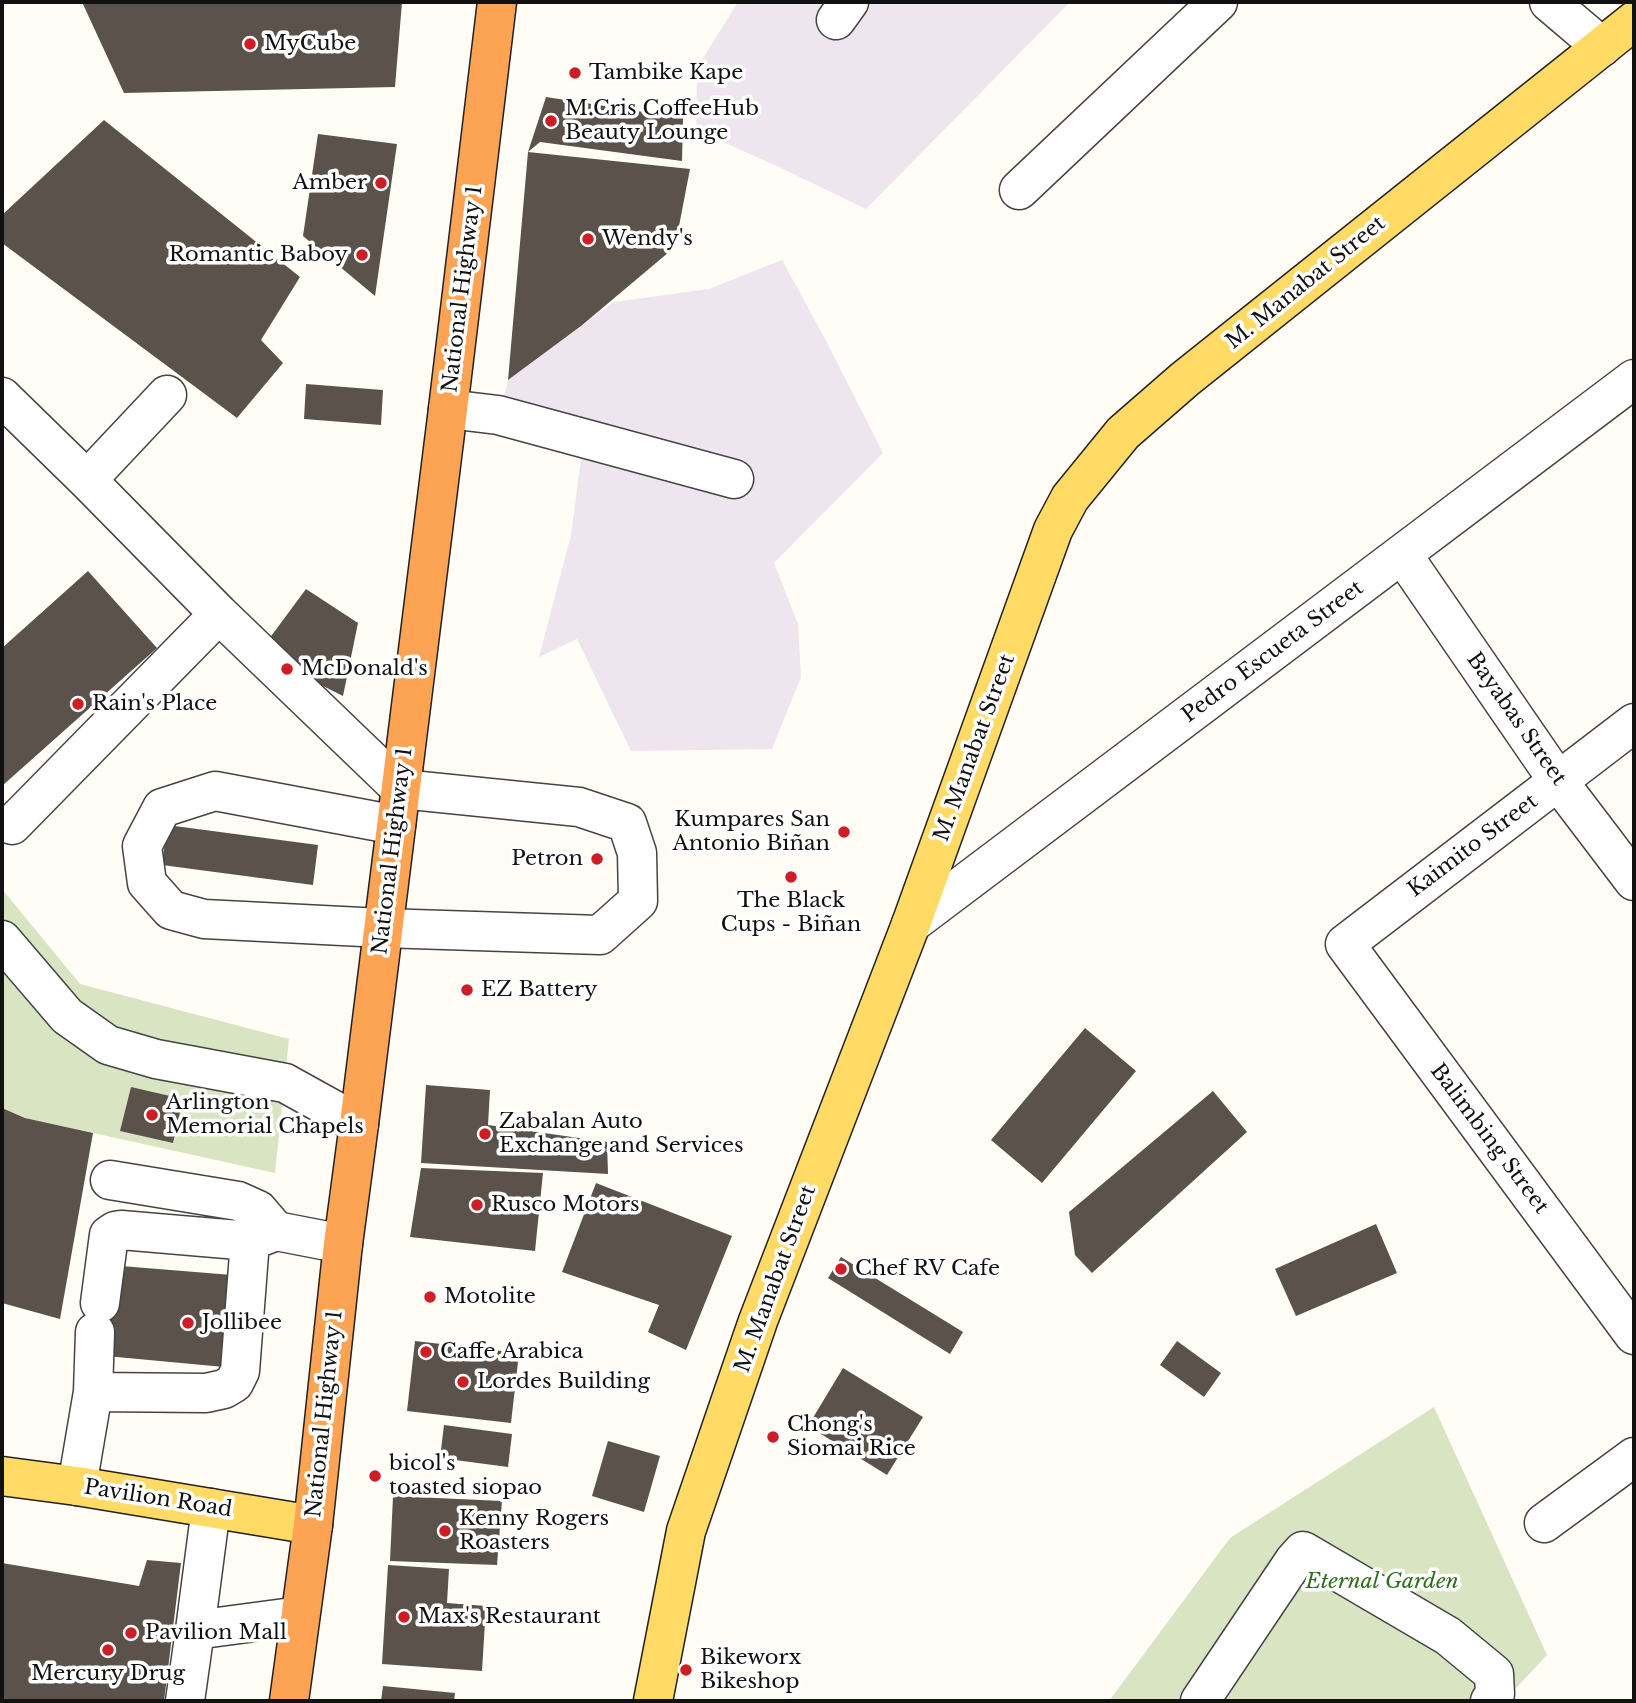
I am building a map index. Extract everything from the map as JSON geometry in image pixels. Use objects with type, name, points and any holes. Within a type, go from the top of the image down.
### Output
[{"type":"highway","name":"National Highway 1","points":[[289,1701],[313,1525],[343,1244],[497,2]]},
{"type":"main road","name":"M. Manabat Street","points":[[653,1701],[686,1531],[758,1321],[911,925],[1053,530],[1070,498],[1123,433],[1185,379],[1634,21]]},
{"type":"main road","name":"Pavilion Road","points":[[2,1476],[313,1525]]},
{"type":"street","points":[[1019,190],[1219,2]]},
{"type":"street","points":[[1549,2],[1602,47]]},
{"type":"street","name":"Pedro Escueta Street","points":[[911,925],[1634,379]]},
{"type":"street","points":[[87,480],[167,395]]},
{"type":"street","points":[[2,397],[219,614],[399,807]]},
{"type":"street","points":[[448,408],[498,415],[734,479]]},
{"type":"street","name":"Bayabas Street","points":[[1402,554],[1558,781],[1634,881]]},
{"type":"street","points":[[12,825],[219,614]]},
{"type":"street","name":"Kaimito Street","points":[[1345,944],[1634,723]]},
{"type":"street","points":[[215,790],[399,807],[579,807],[627,823],[637,853],[638,901],[600,935],[383,928],[204,919],[171,909],[147,883],[142,846],[162,808],[215,790]]},
{"type":"street","points":[[2,940],[67,1016],[108,1045],[156,1059],[285,1083],[359,1124]]},
{"type":"street","name":"Balimbing Street","points":[[1345,944],[1634,1335]]},
{"type":"street","points":[[93,1392],[206,1393],[224,1389],[234,1382],[240,1371],[263,1236],[258,1210],[238,1200],[110,1180]]},
{"type":"street","points":[[77,1486],[93,1392],[98,1317],[109,1235],[121,1230],[263,1236],[343,1244]]},
{"type":"street","points":[[1544,1523],[1634,1457]]},
{"type":"street","points":[[185,1701],[211,1508]]},
{"type":"street","points":[[1200,1701],[1303,1551],[1448,1636],[1494,1674],[1495,1694],[1490,1701]]},
{"type":"street","points":[[195,1630],[300,1616]]},
{"type":"shaded area","points":[[738,2],[1070,2],[866,209],[696,130],[697,68]]},
{"type":"shaded area","points":[[782,260],[883,453],[774,563],[798,624],[801,677],[772,749],[631,751],[577,639],[539,657],[571,535],[583,443],[496,428],[508,380],[614,302],[709,289]]},
{"type":"green space","points":[[2,889],[80,984],[289,1039],[275,1173],[25,1118],[2,1108]]},
{"type":"green space","name":"Eternal Garden","points":[[1434,1407],[1547,1655],[1504,1701],[1109,1701],[1230,1538]]},
{"type":"building","name":"MyCube","points":[[82,2],[402,2],[395,87],[124,93]]},
{"type":"building","points":[[546,97],[683,118],[682,161],[540,142],[528,152]]},
{"type":"building","points":[[104,120],[300,277],[261,340],[283,363],[237,418],[2,243],[2,215]]},
{"type":"building","points":[[318,134],[397,144],[375,296],[303,236]]},
{"type":"building","points":[[528,152],[690,169],[675,247],[581,326],[508,380]]},
{"type":"building","points":[[306,384],[383,390],[381,425],[304,419]]},
{"type":"building","points":[[88,571],[157,648],[2,786],[2,648]]},
{"type":"building","name":"McDonald's","points":[[306,589],[358,623],[343,696],[303,676],[266,643]]},
{"type":"building","points":[[167,825],[318,845],[313,885],[162,865]]},
{"type":"building","points":[[1085,1028],[1136,1071],[1042,1183],[991,1140]]},
{"type":"building","name":"Zabalan Auto Exchange and Services","points":[[426,1085],[490,1090],[488,1125],[607,1142],[608,1174],[421,1163]]},
{"type":"building","name":"Arlington Memorial Chapels","points":[[131,1087],[183,1099],[173,1143],[120,1131]]},
{"type":"building","points":[[1213,1091],[1247,1132],[1092,1273],[1075,1255],[1069,1212]]},
{"type":"building","points":[[2,1108],[25,1118],[93,1133],[60,1319],[2,1303]]},
{"type":"building","name":"Rusco Motors","points":[[421,1168],[543,1173],[535,1251],[410,1237]]},
{"type":"building","points":[[596,1183],[732,1236],[686,1350],[648,1332],[659,1305],[562,1272]]},
{"type":"building","points":[[1376,1224],[1397,1273],[1296,1316],[1275,1269]]},
{"type":"building","points":[[841,1257],[963,1332],[950,1354],[828,1278]]},
{"type":"building","points":[[121,1266],[232,1275],[224,1367],[106,1356],[86,1331]]},
{"type":"building","name":"Lordes Building","points":[[415,1341],[519,1353],[511,1423],[407,1411]]},
{"type":"building","points":[[1177,1341],[1221,1373],[1204,1397],[1160,1365]]},
{"type":"building","points":[[843,1368],[923,1417],[887,1475],[808,1426]]},
{"type":"building","points":[[444,1425],[512,1434],[508,1467],[440,1458]]},
{"type":"building","points":[[608,1441],[660,1456],[644,1512],[592,1496]]},
{"type":"building","name":"Kenny Rogers Roasters","points":[[393,1496],[502,1501],[497,1565],[390,1561]]},
{"type":"building","points":[[147,1560],[181,1563],[164,1701],[2,1701],[2,1563],[139,1586]]},
{"type":"building","points":[[388,1565],[449,1569],[447,1603],[486,1606],[482,1671],[382,1664]]},
{"type":"building","points":[[383,1686],[455,1693],[454,1701],[381,1701]]},
{"type":"place","name":"MyCube","points":[[250,44]]},
{"type":"place","name":"Tambike Kape","points":[[575,73]]},
{"type":"place","name":"M.Cris CoffeeHub Beauty Lounge","points":[[551,121]]},
{"type":"place","name":"Amber","points":[[381,183]]},
{"type":"place","name":"Wendy's","points":[[588,239]]},
{"type":"place","name":"Romantic Baboy","points":[[362,255]]},
{"type":"place","name":"McDonald's","points":[[287,669]]},
{"type":"place","name":"Rain's Place","points":[[78,704]]},
{"type":"place","name":"Kumpares San Antonio Biñan","points":[[844,832]]},
{"type":"place","name":"Petron","points":[[597,859]]},
{"type":"place","name":"The Black Cups - Biñan","points":[[791,877]]},
{"type":"place","name":"EZ Battery","points":[[467,990]]},
{"type":"place","name":"Arlington Memorial Chapels","points":[[152,1115]]},
{"type":"place","name":"Zabalan Auto Exchange and Services","points":[[485,1134]]},
{"type":"place","name":"Rusco Motors","points":[[477,1205]]},
{"type":"place","name":"Chef RV Cafe","points":[[841,1269]]},
{"type":"place","name":"Motolite","points":[[430,1297]]},
{"type":"place","name":"Jollibee","points":[[188,1323]]},
{"type":"place","name":"Caffe Arabica","points":[[426,1352]]},
{"type":"place","name":"Lordes Building","points":[[463,1382]]},
{"type":"place","name":"Chong's Siomai Rice","points":[[773,1437]]},
{"type":"place","name":"bicol's toasted siopao","points":[[375,1476]]},
{"type":"place","name":"Kenny Rogers Roasters","points":[[445,1531]]},
{"type":"place","name":"Max's Restaurant","points":[[404,1617]]},
{"type":"place","name":"Pavilion Mall","points":[[131,1633]]},
{"type":"place","name":"Mercury Drug","points":[[108,1650]]},
{"type":"place","name":"Bikeworx Bikeshop","points":[[686,1670]]}]
